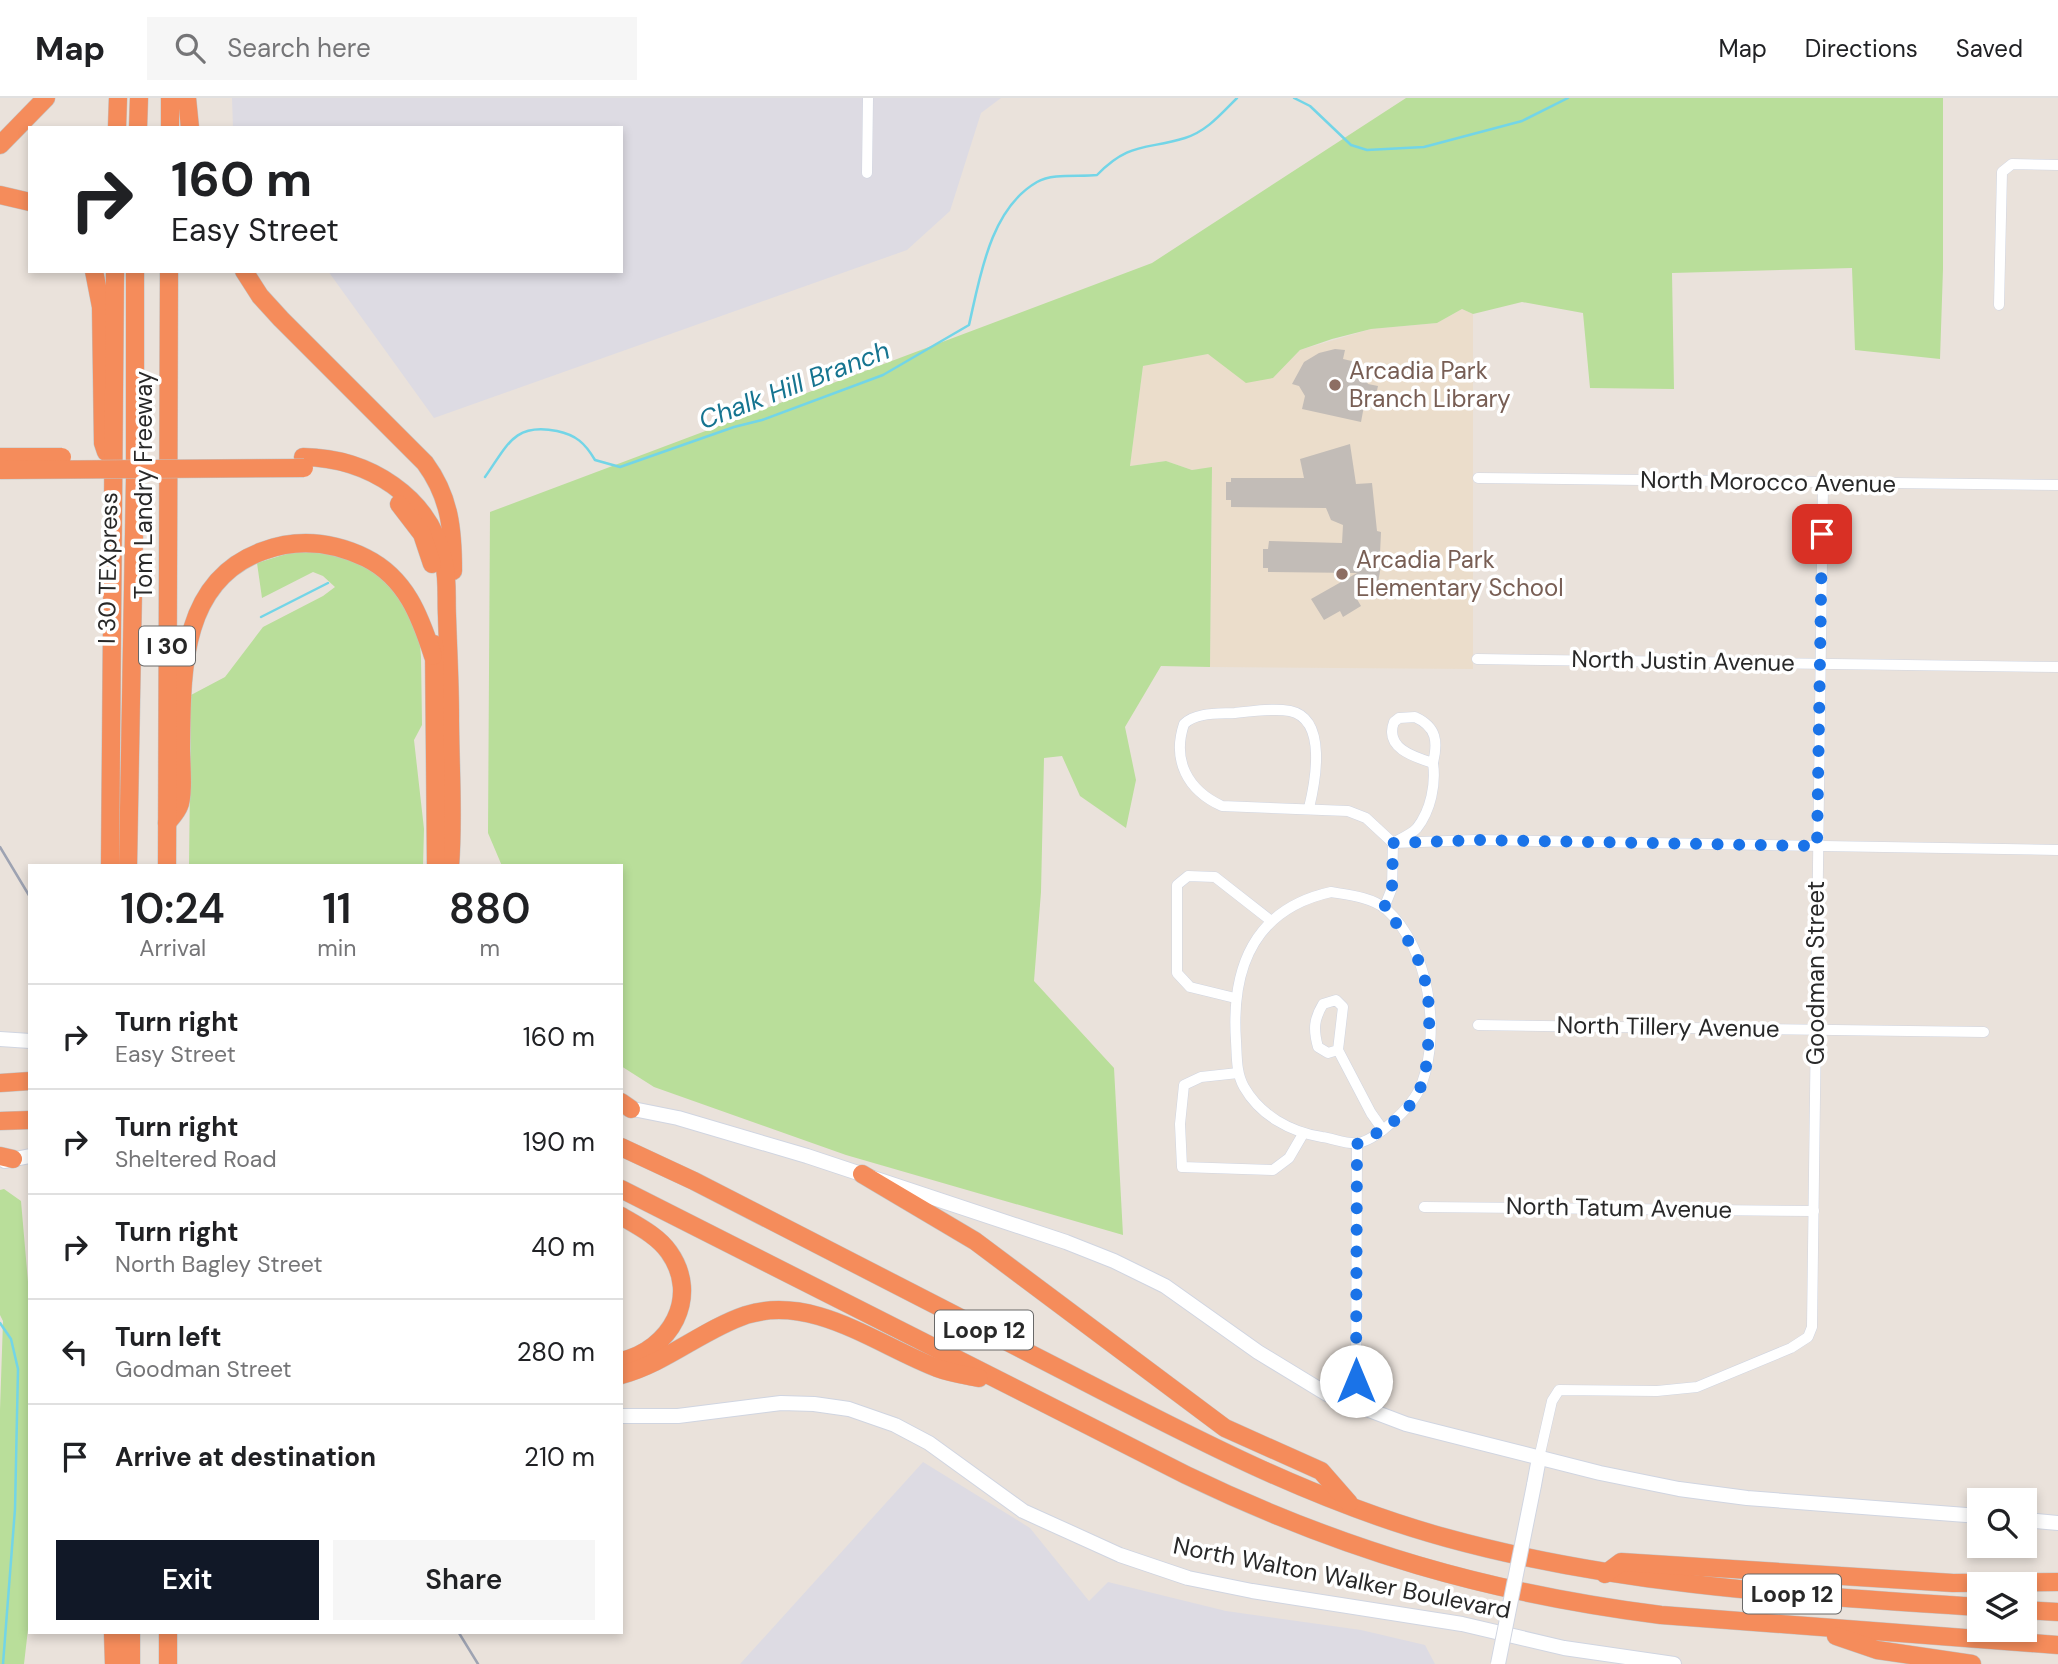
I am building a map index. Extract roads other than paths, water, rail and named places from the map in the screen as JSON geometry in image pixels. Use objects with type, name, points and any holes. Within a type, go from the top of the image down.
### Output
[{"type":"highway","points":[[0,145],[46,98]]},
{"type":"highway","points":[[117,126],[118,98]]},
{"type":"highway","points":[[138,126],[139,98]]},
{"type":"highway","points":[[170,98],[170,126]]},
{"type":"highway","points":[[187,98],[190,126]]},
{"type":"highway","points":[[0,195],[28,202]]},
{"type":"highway","points":[[94,273],[101,307],[103,443],[115,480]]},
{"type":"highway","name":"Tom Landry Freeway","points":[[110,864],[119,807],[115,273]]},
{"type":"highway","name":"I 30 TEXpress","points":[[128,864],[119,807],[135,479],[135,273]]},
{"type":"highway","name":"Tom Landry Freeway","points":[[167,864],[171,812],[169,273]]},
{"type":"highway","points":[[245,273],[260,296],[425,463],[435,477],[447,504],[453,534],[453,615],[441,655]]},
{"type":"highway","points":[[0,457],[304,462]]},
{"type":"highway","points":[[0,470],[335,459],[368,470],[401,490],[426,517],[436,536],[444,563],[441,655],[443,864]]},
{"type":"highway","points":[[171,812],[183,673],[192,626],[201,606],[225,575],[254,554],[273,547],[312,543],[332,545],[373,562],[390,574],[407,593],[441,655]]},
{"type":"highway","points":[[0,1083],[28,1081]]},
{"type":"highway","points":[[0,1121],[28,1119]]},
{"type":"highway","name":"Loop 12","points":[[623,1148],[694,1181],[1242,1462],[1351,1506],[1446,1538],[1550,1564],[1605,1574],[1746,1591],[1967,1606]]},
{"type":"highway","points":[[862,1174],[975,1241],[1225,1428],[1321,1471],[1351,1506]]},
{"type":"highway","name":"North Walton Walker Boulevard","points":[[623,1190],[1246,1504],[1369,1552],[1530,1595],[1596,1607],[1811,1628],[2058,1644]]},
{"type":"highway","points":[[623,1217],[654,1236],[669,1252],[682,1286],[681,1303],[672,1329],[651,1351],[623,1360]]},
{"type":"highway","points":[[623,1374],[644,1369],[736,1319],[772,1310],[795,1310],[816,1315],[939,1368],[1008,1385]]},
{"type":"highway","points":[[1605,1574],[1621,1562],[1940,1583],[2058,1581]]},
{"type":"highway","points":[[2037,1611],[2058,1612]]},
{"type":"highway","points":[[1811,1628],[1877,1650],[1972,1664]]},
{"type":"highway","points":[[113,1634],[114,1664]]},
{"type":"highway","points":[[131,1634],[131,1664]]},
{"type":"highway","points":[[168,1634],[168,1664]]},
{"type":"main road","points":[[0,1039],[28,1041]]},
{"type":"main road","points":[[625,1106],[743,1136],[1054,1238],[1114,1261],[1165,1286],[1296,1377],[1356,1407],[1406,1424],[1539,1458],[1679,1489],[1747,1498],[1967,1515]]},
{"type":"main road","name":"North Walton Walker Boulevard","points":[[623,1416],[678,1416],[780,1403],[849,1409],[895,1425],[929,1443],[1023,1511],[1120,1555],[1188,1578],[1252,1591],[1462,1624],[1564,1648],[1674,1664]]},
{"type":"main road","points":[[1498,1664],[1539,1458]]},
{"type":"main road","points":[[2037,1521],[2058,1522]]},
{"type":"street","points":[[867,173],[868,98]]},
{"type":"street","points":[[1999,305],[2004,167],[2012,164],[2058,165]]},
{"type":"street","name":"North Morocco Avenue","points":[[1478,478],[2058,485]]},
{"type":"street","name":"Goodman Street","points":[[1539,1458],[1552,1401],[1559,1390],[1687,1389],[1791,1348],[1808,1336],[1813,1315],[1823,483]]},
{"type":"street","name":"North Justin Avenue","points":[[1477,659],[2058,667]]},
{"type":"street","points":[[1309,808],[1317,772],[1316,756],[1314,740],[1300,716],[1290,711],[1250,712],[1199,716],[1184,724],[1178,740],[1183,769],[1194,788],[1208,800],[1222,806],[1348,811],[1366,818],[1393,843],[1476,840],[2058,850]]},
{"type":"street","points":[[1393,843],[1416,828],[1429,802],[1435,780],[1434,730],[1429,724],[1415,717],[1399,718],[1392,729],[1396,746],[1433,763]]},
{"type":"street","points":[[1384,908],[1392,888],[1393,843]]},
{"type":"street","points":[[1235,998],[1190,987],[1177,973],[1177,885],[1188,876],[1215,877],[1270,920]]},
{"type":"street","points":[[1331,892],[1358,896],[1384,908],[1402,929],[1422,969],[1431,1010],[1422,1084],[1414,1099],[1383,1130],[1357,1144],[1303,1134],[1276,1121],[1249,1096],[1238,1073],[1235,998],[1241,969],[1270,920],[1291,905],[1331,892]]},
{"type":"street","points":[[1338,1050],[1328,1054],[1318,1046],[1314,1034],[1314,1019],[1323,1004],[1336,1000],[1343,1007],[1338,1050],[1383,1130]]},
{"type":"street","name":"North Tillery Avenue","points":[[1478,1025],[1984,1031]]},
{"type":"street","points":[[1238,1073],[1201,1077],[1184,1084],[1180,1124],[1182,1167],[1273,1170],[1289,1158],[1303,1134]]},
{"type":"street","points":[[1356,1407],[1357,1144]]},
{"type":"street","name":"North Tatum Avenue","points":[[1424,1207],[1814,1211]]},
{"type":"waterway","name":"Chalk Hill Branch","points":[[485,477],[506,446],[521,433],[531,430],[557,431],[575,437],[584,444],[595,460],[620,467],[734,427],[762,420],[883,375],[969,325],[990,246],[1008,209],[1021,194],[1043,179],[1097,175],[1108,164],[1128,152],[1193,135],[1213,121],[1237,98]]},
{"type":"waterway","name":"Chalk Hill Branch","points":[[1294,98],[1310,106],[1351,145],[1367,150],[1424,147],[1522,121],[1568,98]]},
{"type":"waterway","name":"Chalk Hill Branch","points":[[261,617],[328,583]]},
{"type":"waterway","name":"Chalk Hill Branch","points":[[0,1323],[11,1339],[18,1369],[15,1509],[3,1664]]},
{"type":"railway","points":[[0,847],[28,894]]},
{"type":"railway","points":[[460,1634],[478,1664]]},
{"type":"place","name":"Arcadia Park Branch Library","points":[[1335,385]]},
{"type":"place","name":"Arcadia Park Elementary School","points":[[1342,574]]}]
